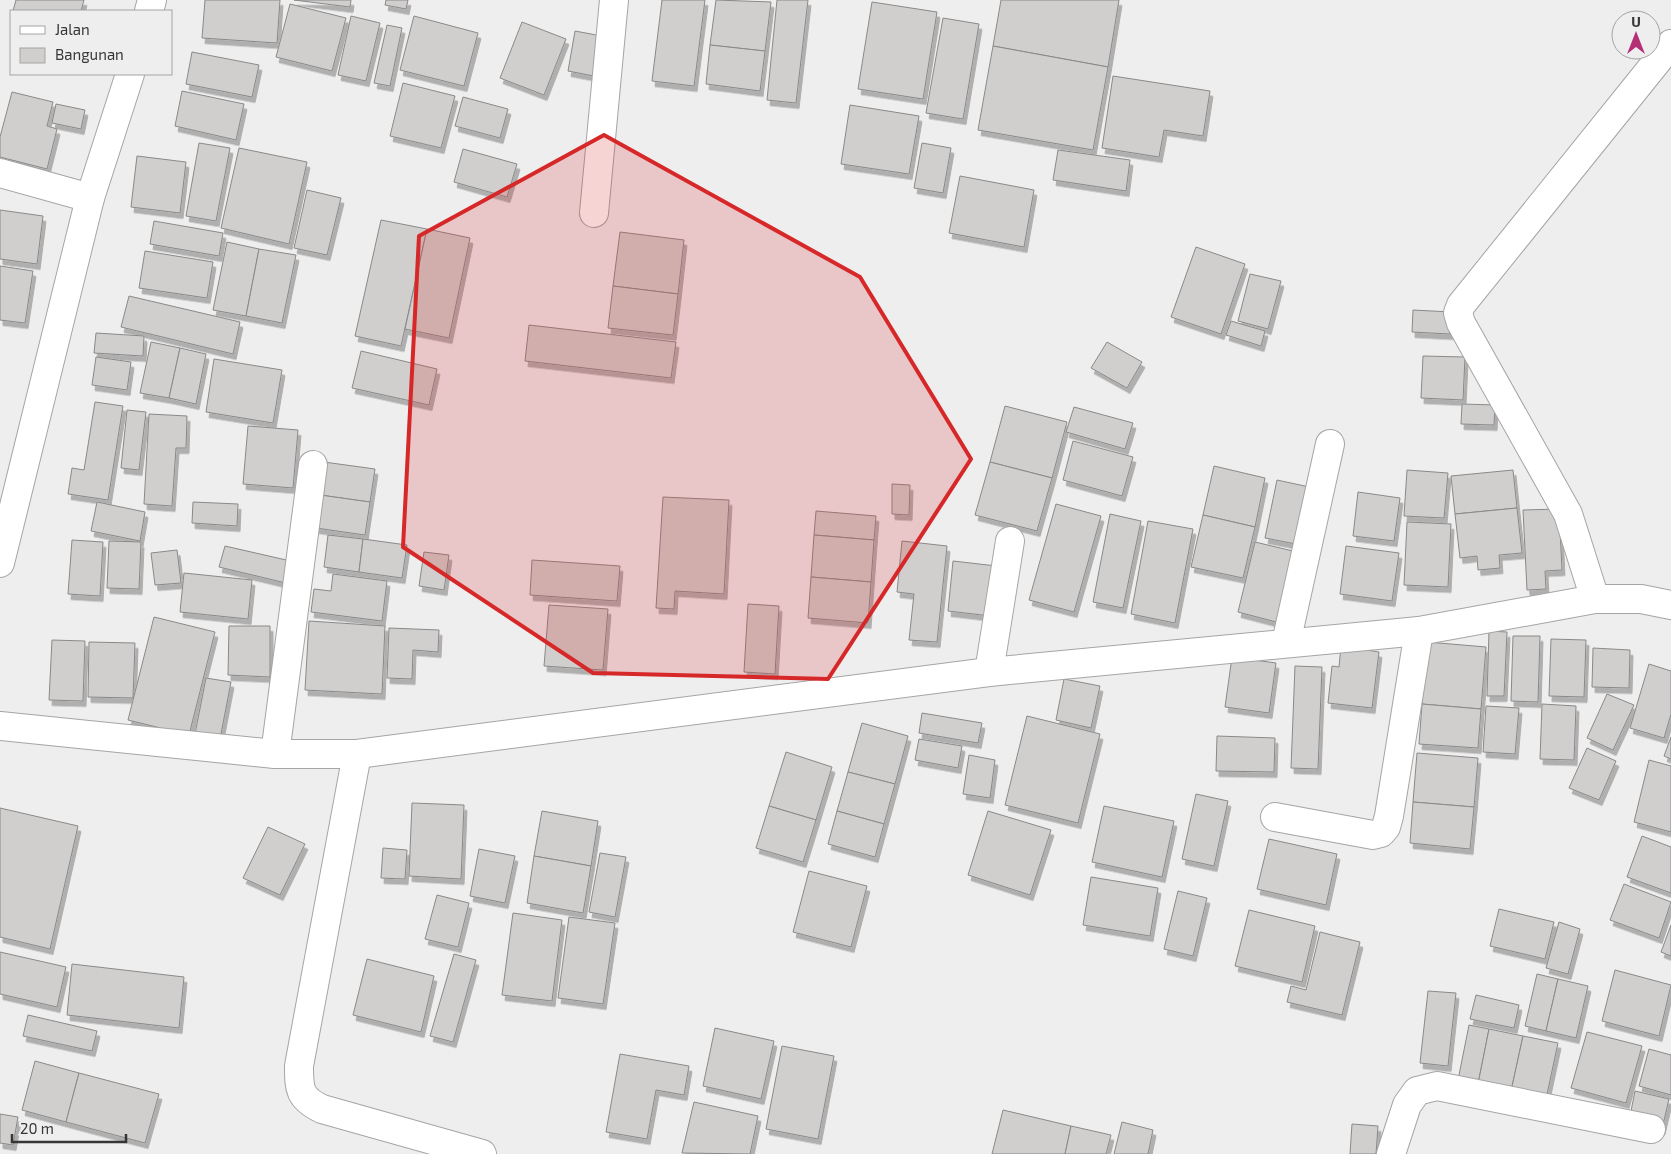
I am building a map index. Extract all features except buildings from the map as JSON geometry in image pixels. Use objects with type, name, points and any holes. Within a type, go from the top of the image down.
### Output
[{"type":"street","points":[[594,213],[614,0]]},
{"type":"street","points":[[1595,599],[1568,514],[1458,313],[1461,305],[1671,44]]},
{"type":"street","points":[[0,563],[90,198],[130,75]]},
{"type":"street","points":[[0,173],[90,198]]},
{"type":"street","points":[[1286,643],[1330,444]]},
{"type":"street","points":[[275,754],[313,465]]},
{"type":"street","points":[[989,672],[1010,541]]},
{"type":"street","points":[[0,726],[275,754],[357,754],[989,672],[1419,631],[1595,599],[1641,599],[1671,605]]},
{"type":"street","points":[[1276,817],[1373,835],[1381,834],[1389,816],[1419,631]]},
{"type":"street","points":[[357,754],[299,1066],[302,1094],[309,1102],[322,1109],[482,1154]]},
{"type":"street","points":[[1391,1154],[1407,1105],[1418,1091],[1437,1086],[1650,1129]]},
{"type":"highlighted area","points":[[604,135],[860,277],[971,459],[828,679],[593,673],[403,547],[419,236]]}]
